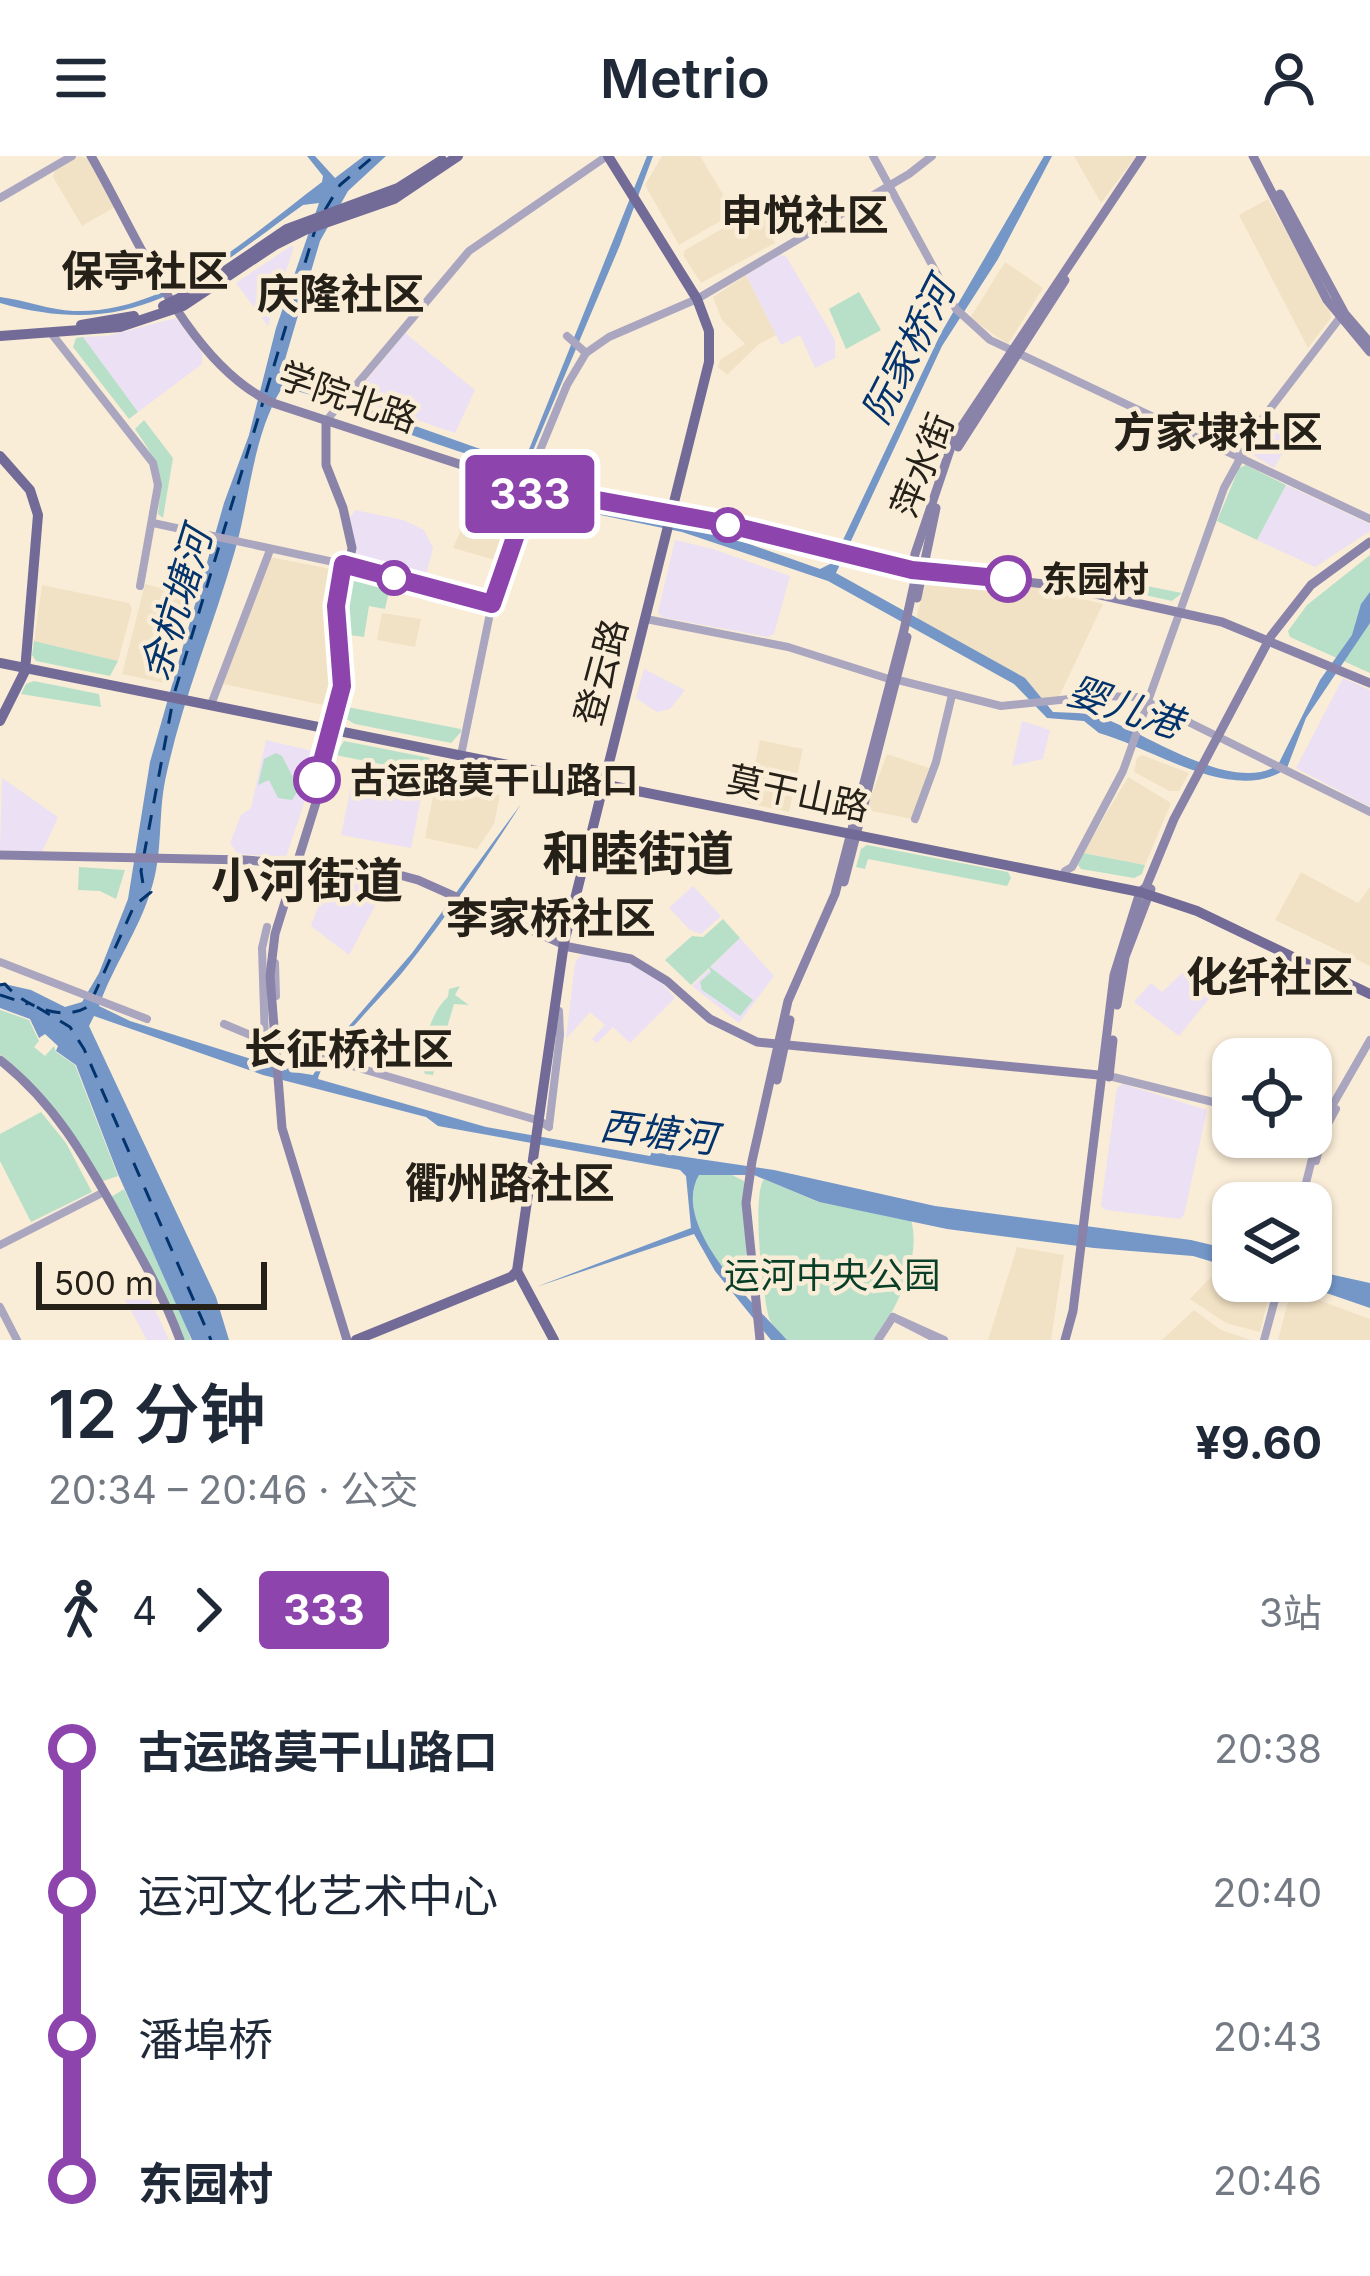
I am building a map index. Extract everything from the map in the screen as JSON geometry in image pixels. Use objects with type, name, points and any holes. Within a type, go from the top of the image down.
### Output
[{"type":"main road","name":"学院北路","points":[[93,156],[215,360],[244,386],[288,406],[532,485],[674,521],[833,547],[912,568],[1038,579],[1230,621],[1370,682]]},
{"type":"main road","points":[[0,333],[120,327],[288,234],[398,188],[455,156]]},
{"type":"main road","name":"登云路","points":[[516,1277],[568,944],[714,358],[713,322],[701,297],[610,156]]},
{"type":"main road","name":"萍水街","points":[[763,1340],[750,1193],[755,1162],[796,977],[835,894],[894,679],[910,613],[912,568],[955,438],[1145,156]]},
{"type":"main road","points":[[1257,156],[1340,319],[1370,352]]},
{"type":"main road","points":[[1257,156],[1345,314],[1370,343]]},
{"type":"main road","points":[[0,333],[118,319],[174,297]]},
{"type":"main road","name":"萍水街","points":[[910,613],[925,569],[936,506],[959,442],[1014,352]]},
{"type":"main road","points":[[327,419],[319,458],[344,528],[346,565],[340,609],[347,681],[273,929],[266,977],[280,1129],[347,1340],[516,1277]]},
{"type":"main road","points":[[0,456],[30,490],[38,508],[22,666],[0,721]]},
{"type":"main road","points":[[0,466],[23,490],[32,512],[22,666],[0,707]]},
{"type":"main road","points":[[1068,1340],[1106,1073],[1114,975],[1166,835],[1272,639],[1312,590],[1370,545]]},
{"type":"main road","points":[[0,661],[197,702]]},
{"type":"main road","name":"莫干山路","points":[[197,702],[336,729]]},
{"type":"main road","name":"莫干山路","points":[[197,702],[1147,890]]},
{"type":"main road","name":"莫干山路","points":[[853,832],[1070,870],[1197,904],[1370,991]]},
{"type":"main road","points":[[0,858],[381,870],[568,944],[631,959],[663,977],[701,1013],[732,1032],[782,1044],[1106,1073]]},
{"type":"main road","points":[[0,1063],[69,1140],[177,1340]]},
{"type":"main road","points":[[373,1340],[516,1277]]},
{"type":"main road","points":[[516,1277],[550,1340]]},
{"type":"street","points":[[0,198],[72,156]]},
{"type":"street","points":[[327,419],[469,250],[610,156]]},
{"type":"street","points":[[873,156],[956,309],[966,319],[1014,352],[1370,519]]},
{"type":"street","points":[[462,754],[492,604],[536,460],[567,385],[586,353],[609,337],[701,297],[932,156]]},
{"type":"street","points":[[1070,870],[1123,771],[1217,502],[1271,406],[1340,319]]},
{"type":"street","points":[[66,332],[72,357]]},
{"type":"street","points":[[51,333],[153,463],[158,479],[140,586]]},
{"type":"street","points":[[567,336],[586,353]]},
{"type":"street","points":[[153,523],[346,565],[492,604]]},
{"type":"street","points":[[212,702],[270,550]]},
{"type":"street","points":[[648,620],[788,647],[980,703],[1138,697],[1370,812]]},
{"type":"street","points":[[915,819],[936,762],[952,695]]},
{"type":"street","points":[[266,1041],[262,966],[273,929]]},
{"type":"street","points":[[273,929],[279,1045]]},
{"type":"street","points":[[0,962],[147,1019]]},
{"type":"street","points":[[224,1024],[549,1127],[560,1035],[556,1010]]},
{"type":"street","points":[[533,1120],[556,1010]]},
{"type":"street","points":[[1332,1103],[1370,1044]]},
{"type":"street","points":[[1106,1073],[1212,1100]]},
{"type":"street","points":[[0,1245],[102,1194]]},
{"type":"street","points":[[1267,1336],[1276,1302]]},
{"type":"street","points":[[0,1307],[16,1340]]},
{"type":"street","points":[[878,1340],[893,1317],[941,1340]]},
{"type":"shaded area","points":[[79,156],[87,158],[115,207],[82,226],[53,177],[55,170]]},
{"type":"shaded area","points":[[662,156],[700,156],[734,213],[679,245],[645,185]]},
{"type":"shaded area","points":[[1074,156],[1136,156],[1101,203]]},
{"type":"shaded area","points":[[754,197],[775,243],[701,283],[683,255],[685,250],[734,222]]},
{"type":"shaded area","points":[[1268,199],[1330,310],[1331,318],[1308,348],[1239,215]]},
{"type":"shaded area","points":[[294,247],[268,326],[236,283]]},
{"type":"shaded area","points":[[786,256],[835,340],[835,358],[815,368],[800,335],[781,345],[746,275]]},
{"type":"shaded area","points":[[1005,262],[1043,288],[1008,344],[970,318]]},
{"type":"shaded area","points":[[746,275],[776,335],[759,344],[727,375],[718,367],[720,360],[745,344],[722,320],[713,297]]},
{"type":"shaded area","points":[[176,318],[202,353],[202,364],[138,412],[83,337],[107,336]]},
{"type":"shaded area","points":[[405,333],[475,390],[455,433],[352,398]]},
{"type":"shaded area","points":[[1263,426],[1291,440],[1274,468],[1248,452]]},
{"type":"shaded area","points":[[482,482],[514,490],[519,496],[499,561],[453,548]]},
{"type":"shaded area","points":[[1286,485],[1370,524],[1370,531],[1315,567],[1257,540]]},
{"type":"shaded area","points":[[355,510],[403,520],[424,530],[433,548],[425,579],[359,564],[350,518]]},
{"type":"shaded area","points":[[675,540],[790,576],[774,634],[768,637],[661,617],[658,612]]},
{"type":"shaded area","points":[[270,557],[334,573],[331,604],[338,674],[333,707],[223,684]]},
{"type":"shaded area","points":[[932,577],[1032,586],[1103,604],[1059,697],[1040,700],[919,624],[926,582]]},
{"type":"shaded area","points":[[145,584],[190,596],[164,683],[122,674]]},
{"type":"shaded area","points":[[42,585],[129,603],[132,609],[118,661],[34,641]]},
{"type":"shaded area","points":[[382,613],[421,619],[415,647],[377,640]]},
{"type":"shaded area","points":[[644,669],[685,690],[670,709],[657,712],[636,698]]},
{"type":"shaded area","points":[[1343,678],[1370,690],[1370,807],[1296,768]]},
{"type":"shaded area","points":[[1022,721],[1050,730],[1043,759],[1012,766]]},
{"type":"shaded area","points":[[266,740],[321,753],[286,857],[238,854],[230,843],[241,815],[251,808]]},
{"type":"shaded area","points":[[760,740],[803,749],[789,812],[747,803]]},
{"type":"shaded area","points":[[887,754],[929,768],[912,819],[866,810]]},
{"type":"shaded area","points":[[1142,755],[1189,773],[1179,791],[1169,791],[1134,772]]},
{"type":"shaded area","points":[[367,762],[426,773],[411,848],[341,835],[352,782],[363,783]]},
{"type":"shaded area","points":[[1128,777],[1171,803],[1145,865],[1083,853]]},
{"type":"shaded area","points":[[2,778],[58,817],[42,852],[0,850]]},
{"type":"shaded area","points":[[439,781],[500,795],[494,824],[477,849],[425,838]]},
{"type":"shaded area","points":[[1301,872],[1358,903],[1370,887],[1370,966],[1275,920]]},
{"type":"shaded area","points":[[330,874],[379,878],[375,906],[349,955],[311,926]]},
{"type":"shaded area","points":[[693,886],[721,916],[701,934],[690,930],[669,908]]},
{"type":"shaded area","points":[[740,938],[774,976],[739,1023],[692,986]]},
{"type":"shaded area","points":[[582,954],[634,966],[662,983],[675,998],[630,1043],[613,1027],[597,1043],[592,1039],[605,1025],[590,1012],[566,1039],[575,963]]},
{"type":"shaded area","points":[[1189,967],[1216,990],[1179,1036],[1134,1002],[1151,983],[1162,992]]},
{"type":"shaded area","points":[[1123,1084],[1207,1110],[1180,1219],[1101,1206],[1117,1088]]},
{"type":"shaded area","points":[[1017,1247],[1064,1255],[1051,1340],[988,1340]]},
{"type":"shaded area","points":[[1211,1277],[1212,1302],[1267,1302],[1260,1332],[1226,1323],[1190,1299]]},
{"type":"shaded area","points":[[137,1286],[145,1288],[169,1340],[147,1340],[122,1294]]},
{"type":"shaded area","points":[[1288,1302],[1324,1302],[1370,1319],[1370,1340],[1278,1340]]},
{"type":"shaded area","points":[[1194,1310],[1221,1330],[1251,1340],[1162,1340]]},
{"type":"green space","points":[[859,292],[881,330],[846,349],[829,309]]},
{"type":"green space","points":[[83,337],[138,412],[129,419],[73,347],[76,338]]},
{"type":"green space","points":[[144,420],[173,458],[163,518],[158,514],[157,468],[135,429]]},
{"type":"green space","points":[[1246,465],[1286,485],[1257,540],[1217,521],[1239,468]]},
{"type":"green space","points":[[1370,555],[1370,673],[1290,637],[1288,631],[1307,605]]},
{"type":"green space","points":[[1042,565],[1182,593],[1172,601],[1041,572]]},
{"type":"green space","points":[[353,575],[391,583],[385,609],[369,606],[364,637],[349,635],[345,621]]},
{"type":"green space","points":[[34,641],[118,661],[110,676],[36,661]]},
{"type":"green space","points":[[34,681],[99,694],[101,707],[21,694]]},
{"type":"green space","points":[[347,707],[461,732],[451,743],[355,724],[346,719]]},
{"type":"green space","points":[[344,741],[430,758],[426,773],[335,755]]},
{"type":"green space","points":[[276,753],[299,789],[292,800],[278,798],[269,780],[258,785],[264,759]]},
{"type":"green space","points":[[867,845],[1008,872],[1011,878],[1007,886],[868,859],[865,869],[856,867]]},
{"type":"green space","points":[[1083,853],[1145,865],[1134,878],[1081,869]]},
{"type":"green space","points":[[79,867],[125,870],[116,899],[100,891],[78,890]]},
{"type":"green space","points":[[723,919],[740,938],[710,967],[753,1000],[740,1016],[702,990],[700,982],[711,972],[709,968],[691,985],[665,960],[692,936],[703,937]]},
{"type":"green space","points":[[460,986],[455,995],[469,1005],[454,1004],[433,1075],[425,1074],[424,1045],[431,1022],[449,989]]},
{"type":"green space","points":[[0,1010],[29,1020],[39,1041],[34,1047],[45,1056],[54,1046],[75,1065],[118,1176],[103,1181],[23,1074],[0,1054]]},
{"type":"green space","points":[[41,1112],[66,1143],[92,1192],[31,1222],[0,1161],[0,1134]]},
{"type":"green space","points":[[699,1175],[732,1175],[744,1181],[747,1274],[735,1283],[708,1247],[696,1218],[694,1188]]},
{"type":"green space","name":"运河中央公园","points":[[764,1179],[818,1202],[911,1220],[913,1250],[905,1283],[874,1340],[787,1340],[772,1324],[759,1245]]},
{"type":"green space","points":[[124,1189],[191,1340],[183,1340],[111,1197]]},
{"type":"water","points":[[307,156],[315,156],[335,178],[364,156],[386,156],[348,191],[320,241],[284,375],[517,462],[530,447],[647,156],[653,156],[529,460],[561,477],[575,503],[718,533],[820,569],[830,564],[843,540],[941,333],[1044,156],[1052,156],[998,259],[942,346],[836,573],[1025,678],[1053,712],[1100,717],[1189,758],[1237,772],[1259,772],[1278,765],[1320,680],[1352,635],[1361,604],[1370,592],[1370,623],[1306,718],[1287,768],[1266,778],[1219,778],[1099,733],[1084,721],[1047,718],[1014,684],[828,581],[682,532],[567,508],[550,476],[459,451],[282,388],[264,427],[234,554],[172,752],[151,890],[99,1006],[130,1021],[313,1075],[330,1048],[412,953],[521,804],[438,925],[344,1038],[318,1079],[486,1127],[650,1156],[652,1152],[774,1170],[935,1206],[1191,1240],[1212,1245],[1212,1262],[947,1229],[819,1202],[754,1175],[699,1175],[693,1195],[705,1241],[787,1340],[771,1340],[715,1271],[694,1234],[536,1287],[691,1228],[686,1176],[680,1170],[438,1126],[426,1117],[263,1075],[94,1016],[89,1026],[216,1297],[229,1340],[192,1340],[118,1174],[76,1065],[56,1051],[58,1046],[45,1034],[39,1038],[30,1019],[0,1008],[0,983],[31,990],[65,1007],[82,1002],[99,973],[128,899],[150,762],[224,503],[319,203],[303,205],[197,279],[129,309],[91,315],[48,313],[0,303],[0,297],[74,311],[143,300],[207,268],[322,182],[323,176]]},
{"type":"water","points":[[1332,1275],[1370,1283],[1370,1308],[1332,1295]]},
{"type":"ferry route","points":[[325,210],[340,185],[374,156]]},
{"type":"ferry route","points":[[266,392],[315,230]]},
{"type":"ferry route","points":[[175,691],[263,402]]},
{"type":"ferry route","points":[[0,985],[44,1010],[68,1013],[89,1006],[134,906],[151,892],[143,884],[141,871],[173,700]]},
{"type":"ferry route","points":[[0,995],[28,1004]]},
{"type":"ferry route","points":[[37,1007],[70,1027],[84,1049],[211,1340]]},
{"type":"bus line","name":"333","points":[[317,780],[342,686],[336,606],[343,564],[492,604],[532,488],[717,522],[912,570],[1008,579]]},
{"type":"place","name":"东园村","points":[[1008,579]]},
{"type":"place","name":"古运路莫干山路口","points":[[317,780]]},
{"type":"district","name":"申悦社区","points":[[805,215]]},
{"type":"district","name":"保亭社区","points":[[145,271]]},
{"type":"district","name":"庆隆社区","points":[[341,294]]},
{"type":"district","name":"方家埭社区","points":[[1218,432]]},
{"type":"district","name":"和睦街道","points":[[638,854]]},
{"type":"district","name":"小河街道","points":[[307,881]]},
{"type":"district","name":"李家桥社区","points":[[551,918]]},
{"type":"district","name":"化纤社区","points":[[1270,977]]},
{"type":"district","name":"长征桥社区","points":[[349,1049]]},
{"type":"district","name":"衢州路社区","points":[[510,1183]]},
{"type":"water label","name":"阮家桥河","points":[[908,351]]},
{"type":"water label","name":"余杭塘河","points":[[176,604]]},
{"type":"water label","name":"婴儿港","points":[[1125,707]]},
{"type":"water label","name":"西塘河","points":[[658,1132]]}]
